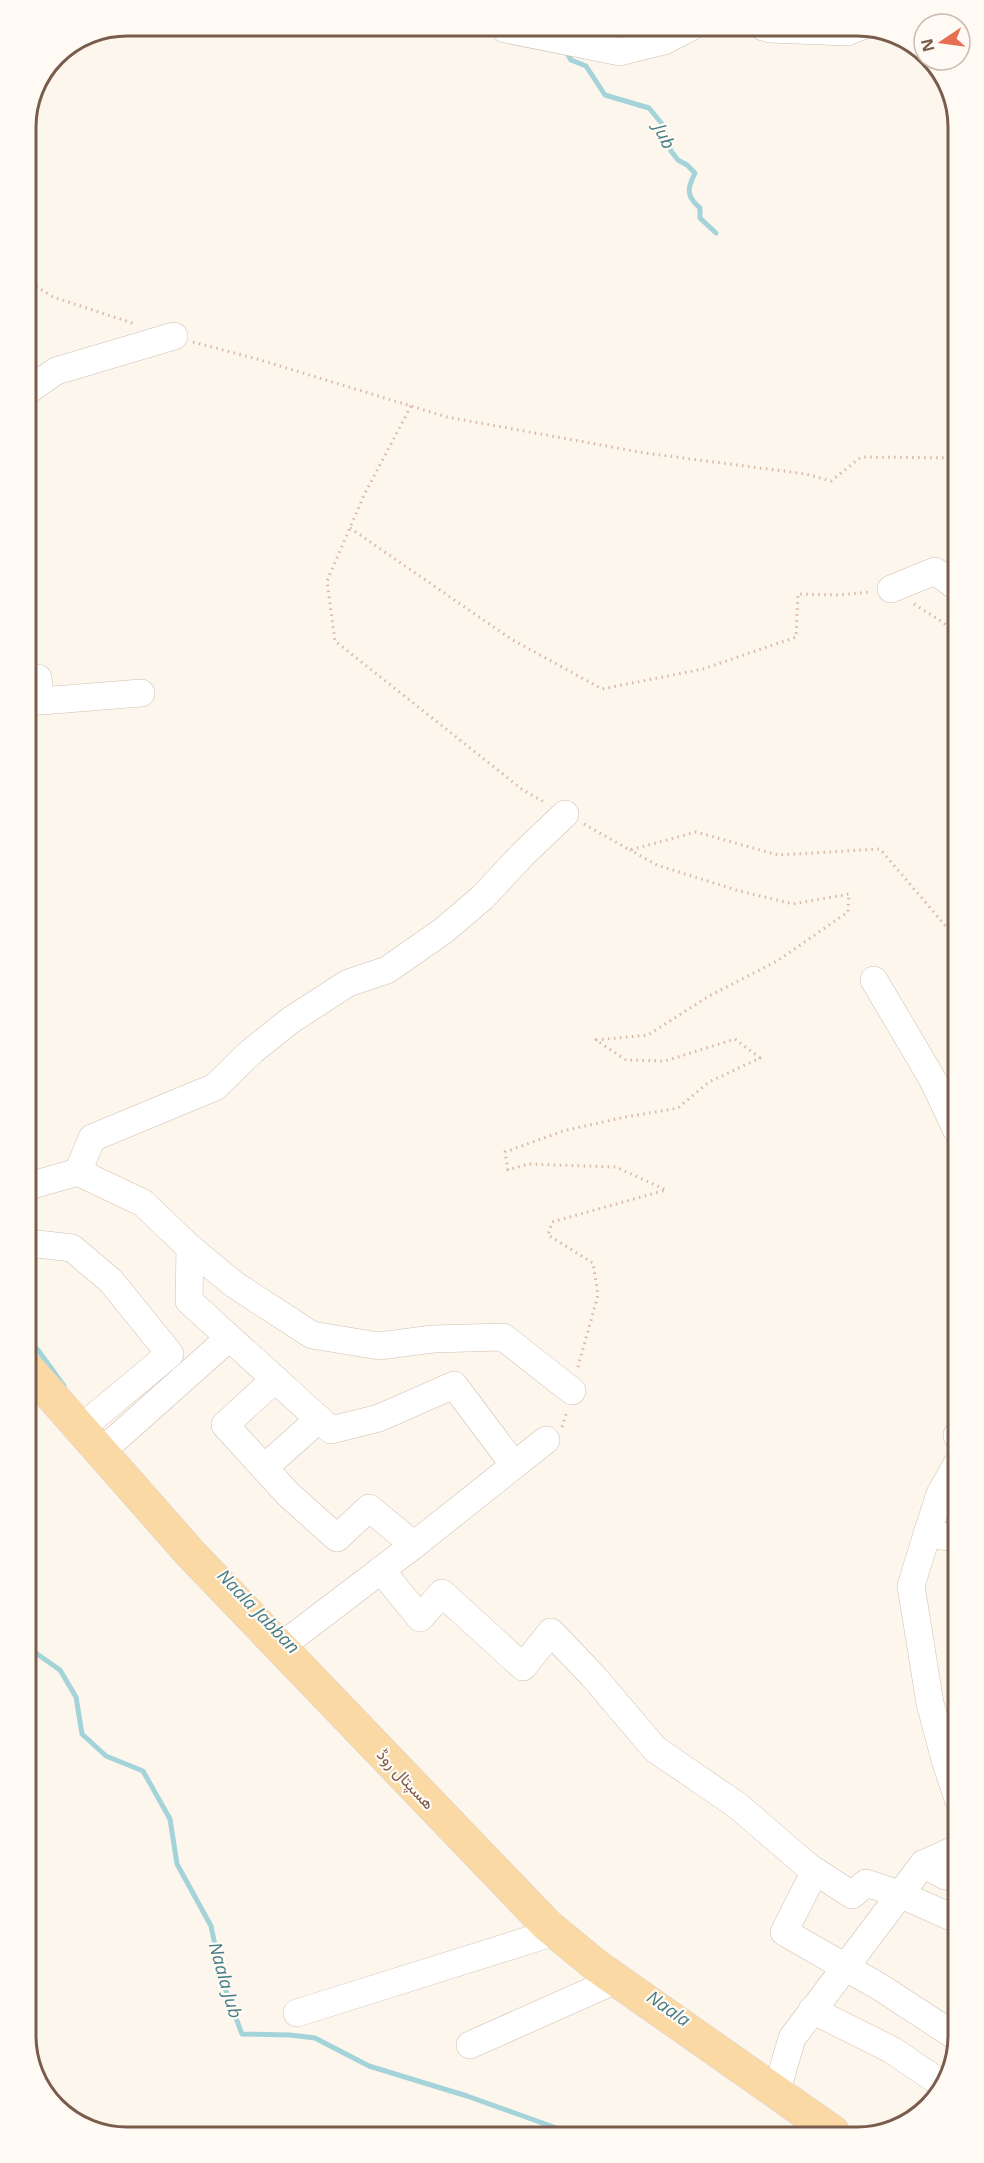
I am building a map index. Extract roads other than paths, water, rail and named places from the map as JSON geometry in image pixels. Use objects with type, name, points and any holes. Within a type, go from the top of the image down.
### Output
[{"type":"main road","name":"ھسپتال روڈ","points":[[36,1377],[97,1435],[190,1553],[481,1859],[555,1932],[616,1980],[826,2127]]},
{"type":"street","points":[[540,36],[621,52],[664,41],[674,36]]},
{"type":"street","points":[[36,385],[56,371],[174,336]]},
{"type":"street","points":[[891,589],[934,571],[948,581]]},
{"type":"street","points":[[36,678],[38,678],[41,701],[141,693]]},
{"type":"street","points":[[78,1172],[92,1138],[215,1087],[252,1051],[291,1020],[348,983],[387,970],[443,931],[483,897],[565,814]]},
{"type":"street","points":[[874,980],[933,1080],[948,1113]]},
{"type":"street","points":[[36,1184],[78,1172],[143,1203],[190,1248],[235,1285],[312,1335],[379,1346],[433,1339],[503,1336],[572,1391]]},
{"type":"street","points":[[36,1244],[72,1248],[111,1281],[170,1354],[97,1435]]},
{"type":"street","points":[[190,1248],[189,1301],[331,1430],[379,1418],[454,1385],[514,1465]]},
{"type":"street","points":[[97,1435],[229,1338]]},
{"type":"street","points":[[275,1379],[225,1425],[288,1494],[337,1538],[369,1508],[414,1545]]},
{"type":"street","points":[[264,1468],[319,1419]]},
{"type":"street","points":[[280,1647],[546,1440]]},
{"type":"street","points":[[948,1480],[940,1494],[910,1586],[930,1703],[948,1769]]},
{"type":"street","points":[[927,1534],[948,1537]]},
{"type":"street","points":[[381,1570],[420,1618],[442,1593],[523,1667],[551,1632],[593,1676],[655,1749],[738,1806],[815,1871],[852,1895],[866,1883],[899,1894],[948,1916]]},
{"type":"street","points":[[776,2093],[792,2038],[812,2010],[922,1864],[948,1852]]},
{"type":"street","points":[[922,1864],[948,1876]]},
{"type":"street","points":[[815,1871],[784,1932],[845,1966],[948,2032]]},
{"type":"street","points":[[297,2013],[555,1932]]},
{"type":"street","points":[[470,2045],[616,1980]]},
{"type":"street","points":[[812,2010],[892,2050],[936,2080]]},
{"type":"waterway","name":"Jub","points":[[566,51],[571,60],[586,66],[605,95],[649,108],[663,125],[671,151],[678,160],[695,173],[689,188],[690,196],[700,208],[700,218],[716,233]]},
{"type":"waterway","name":"Naala Jabban","points":[[36,1348],[64,1386]]},
{"type":"waterway","name":"Naala Jub","points":[[36,1653],[60,1670],[76,1697],[82,1734],[106,1756],[143,1771],[170,1819],[177,1864],[211,1926],[223,1983],[242,2034],[315,2038],[369,2066],[467,2096],[553,2127]]},
{"type":"water label","name":"Naala","points":[[669,2008]]}]
